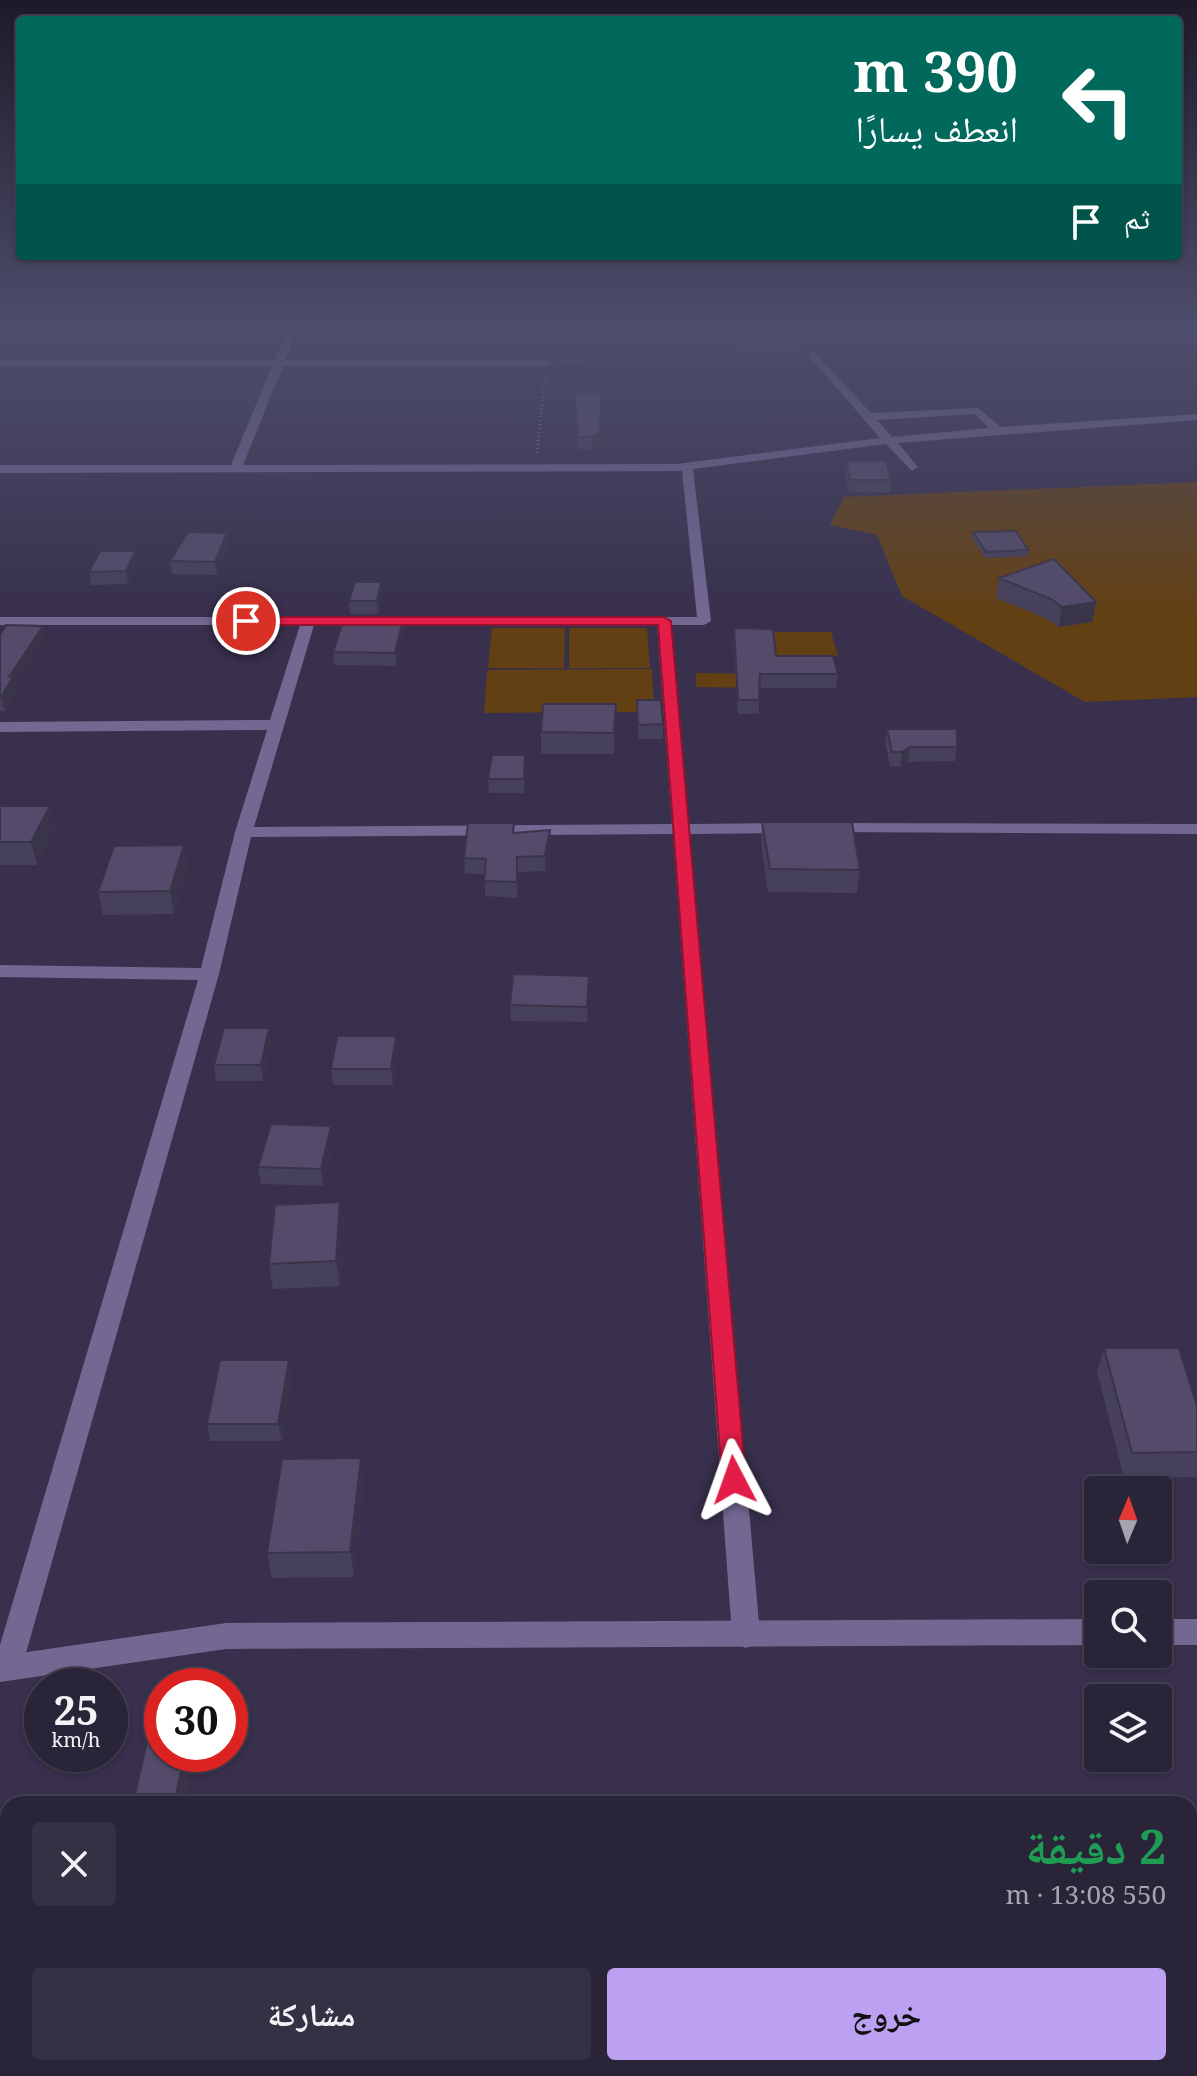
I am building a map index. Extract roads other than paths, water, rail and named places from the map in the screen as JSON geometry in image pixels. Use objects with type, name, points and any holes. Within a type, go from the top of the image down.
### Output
[{"type":"street","points":[[235,469],[253,425]]},
{"type":"street","points":[[875,425],[912,467]]},
{"type":"street","points":[[992,425],[997,430]]},
{"type":"street","points":[[0,469],[535,470],[687,466],[890,441],[1076,425]]},
{"type":"street","points":[[0,621],[704,621],[687,466]]},
{"type":"street","points":[[308,621],[244,832],[209,974],[4,1668],[226,1636],[1084,1632]]},
{"type":"street","points":[[664,621],[746,1635]]},
{"type":"street","points":[[0,727],[276,725]]},
{"type":"street","points":[[244,832],[681,828],[1197,829]]},
{"type":"street","points":[[0,971],[209,974]]},
{"type":"street","points":[[1172,1632],[1197,1632]]}]
